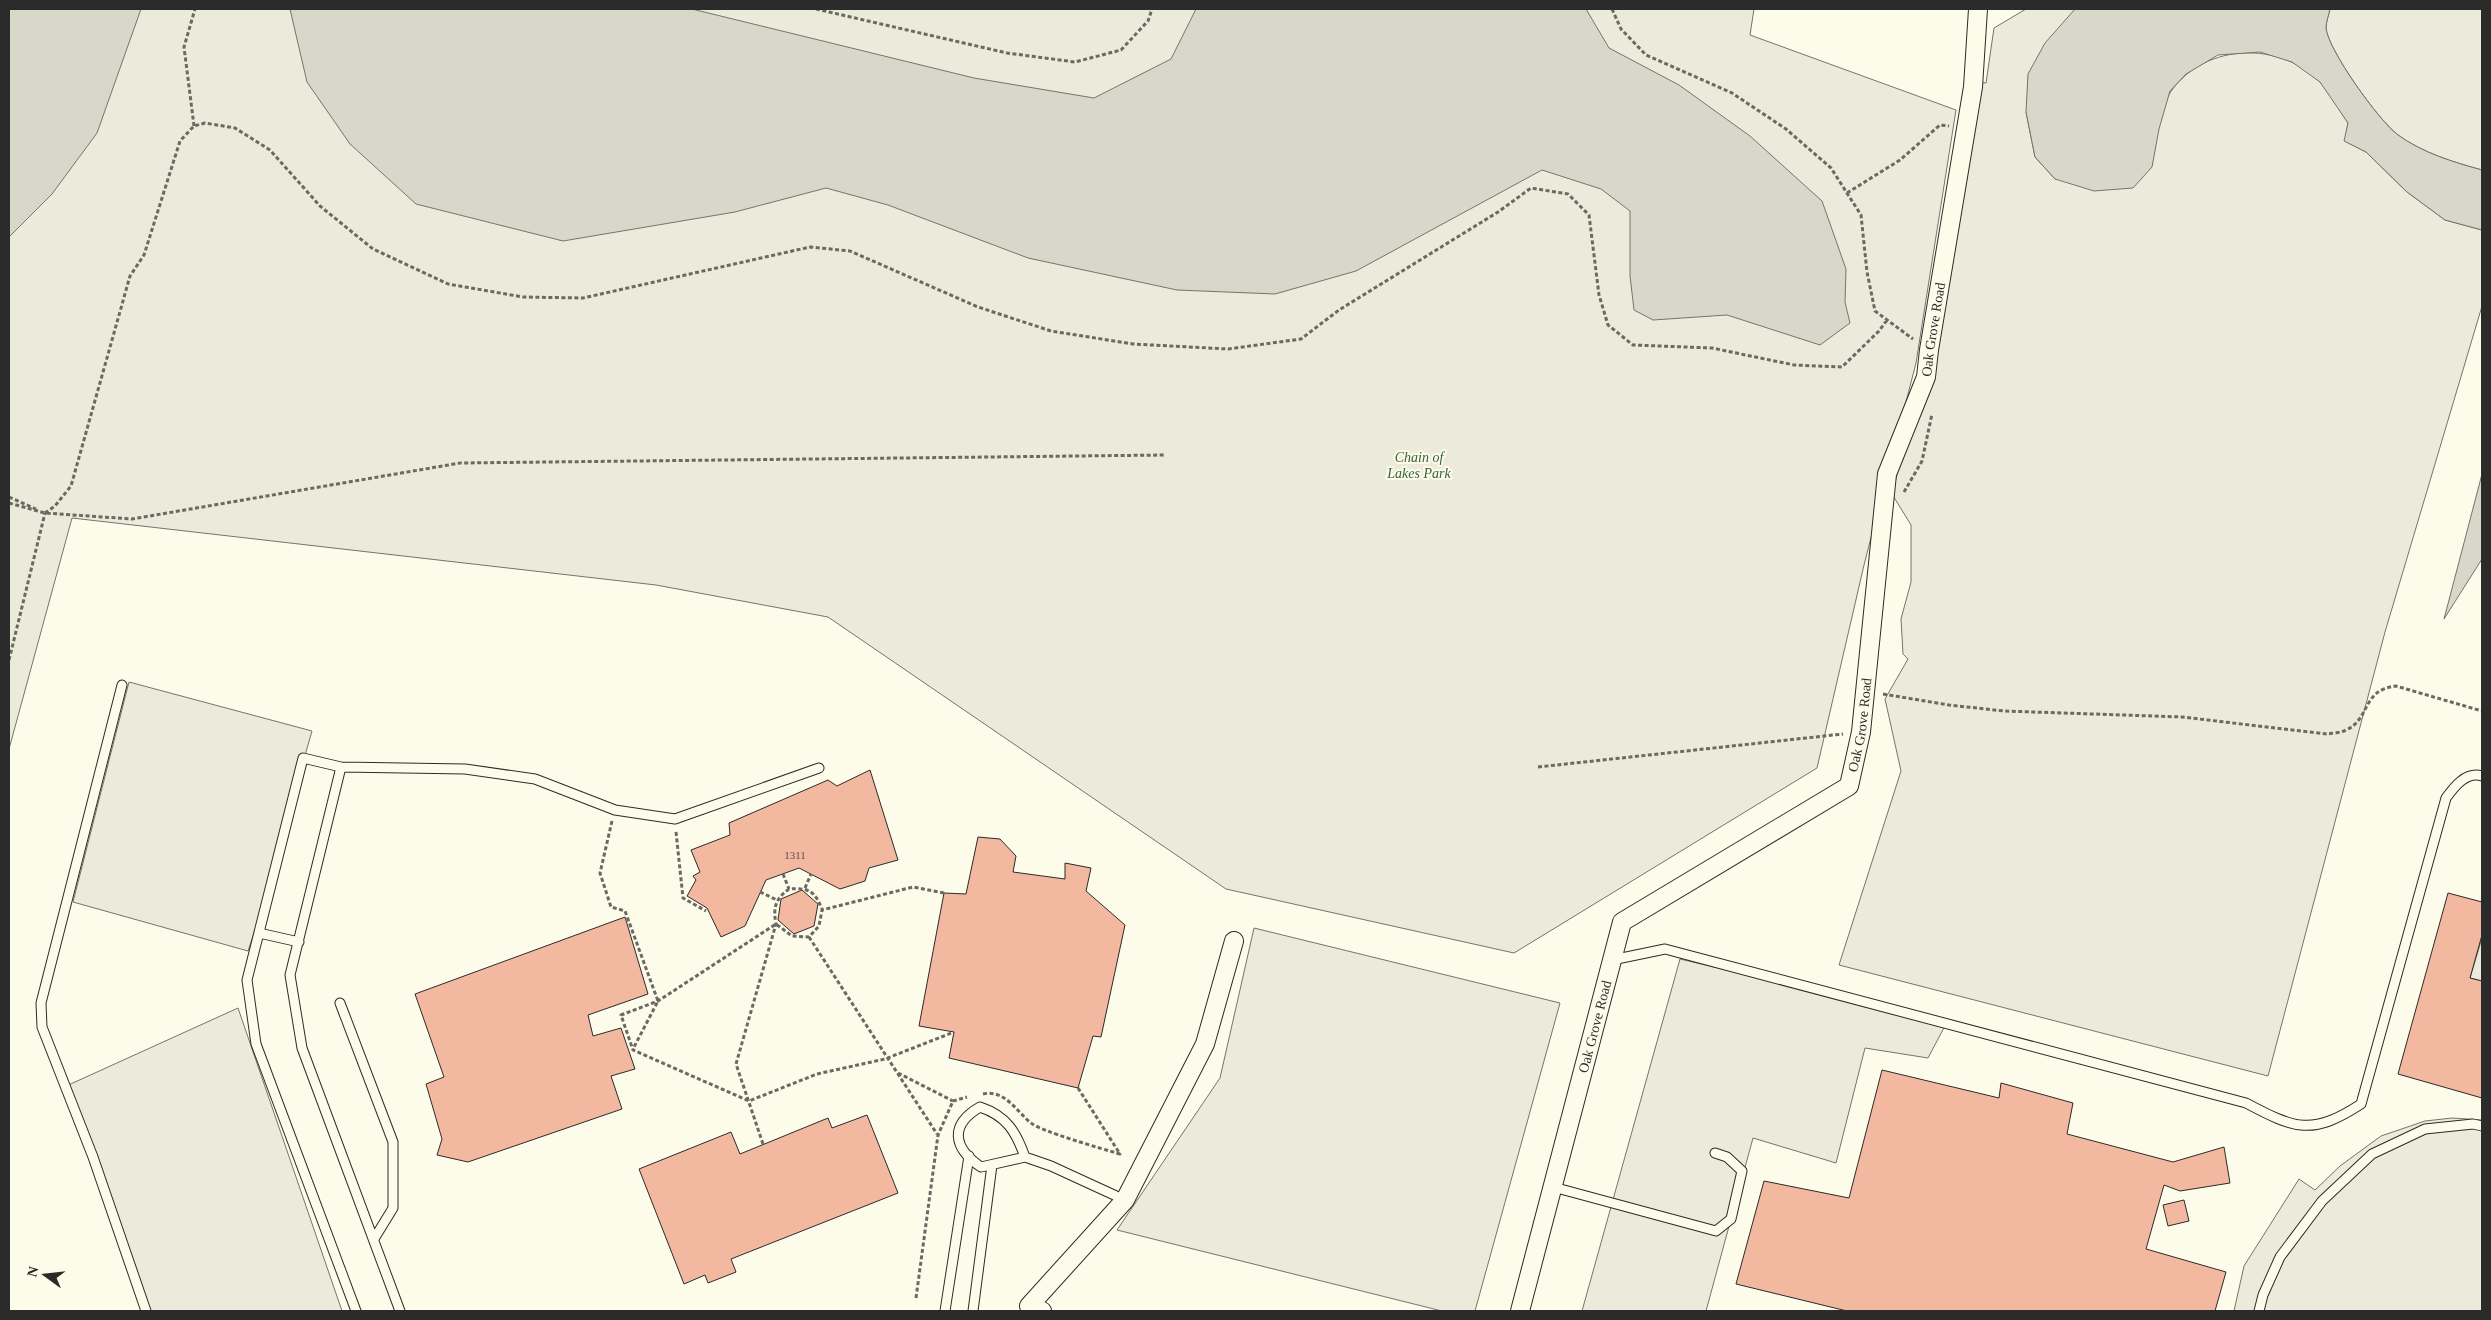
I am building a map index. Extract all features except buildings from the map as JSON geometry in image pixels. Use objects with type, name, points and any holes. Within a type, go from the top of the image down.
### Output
[{"type":"street","name":"Oak Grove Road","points":[[1520,1311],[1622,922],[1849,786],[1860,732],[1887,474],[1926,377],[1973,87],[1978,9]]},
{"type":"street","points":[[1031,1310],[1125,1200],[1205,1044],[1234,941]]},
{"type":"lane","points":[[122,685],[40,1003],[42,1028],[93,1157],[146,1311]]},
{"type":"lane","points":[[356,1311],[256,1044],[251,1020],[248,980],[303,758],[341,767],[474,770],[535,780],[615,810],[675,819],[819,768]]},
{"type":"lane","points":[[341,767],[290,976],[302,1048],[400,1311]]},
{"type":"lane","points":[[1612,960],[1665,949],[2246,1103],[2283,1122],[2313,1126],[2338,1119],[2361,1104],[2446,798],[2458,781],[2478,774],[2482,776]]},
{"type":"lane","points":[[259,933],[298,942]]},
{"type":"lane","points":[[340,1003],[393,1142],[393,1208],[374,1240]]},
{"type":"lane","points":[[1025,1157],[1018,1138],[1007,1120],[992,1111],[980,1107],[968,1114],[958,1129],[958,1142],[968,1156],[982,1167],[1025,1157],[1051,1166],[1125,1200]]},
{"type":"lane","points":[[2259,1311],[2280,1257],[2322,1201],[2372,1154],[2425,1129],[2473,1124],[2482,1126]]},
{"type":"lane","points":[[1553,1186],[1716,1231],[1731,1219],[1742,1171],[1727,1157],[1715,1153]]},
{"type":"lane","points":[[944,1311],[968,1156]]},
{"type":"lane","points":[[973,1311],[992,1165]]},
{"type":"path","points":[[194,126],[184,47],[195,9]]},
{"type":"path","points":[[816,9],[1007,52],[1075,62],[1121,50],[1148,21],[1152,9]]},
{"type":"path","points":[[1612,9],[1621,30],[1646,55],[1732,93],[1786,129],[1831,168],[1861,215],[1867,272],[1875,311],[1929,350]]},
{"type":"path","points":[[9,660],[45,513],[55,506],[70,486],[130,276],[144,254],[180,141],[194,126],[205,123],[235,128],[270,150],[320,206],[373,249],[448,284],[523,297],[583,298],[810,247],[850,251],[978,307],[1051,331],[1133,344],[1228,349],[1301,339],[1339,310],[1498,212],[1531,188],[1568,194],[1589,215],[1599,295],[1608,325],[1633,344],[1712,348],[1794,365],[1842,367],[1879,331],[1887,320]]},
{"type":"path","points":[[1847,193],[1900,160],[1940,125],[1966,128]]},
{"type":"path","points":[[1902,496],[1922,461],[1932,413]]},
{"type":"path","points":[[9,503],[45,513],[132,519],[460,463],[1166,454]]},
{"type":"path","points":[[9,497],[45,513]]},
{"type":"path","points":[[1882,684],[1882,694],[1949,705],[2004,711],[2182,717],[2327,734],[2347,730],[2360,719],[2370,698],[2382,688],[2396,686],[2482,711]]},
{"type":"path","points":[[1538,767],[1860,732]]},
{"type":"path","points":[[615,810],[600,873],[611,907],[625,911],[658,1001],[633,1050]]},
{"type":"path","points":[[675,819],[683,898],[706,910]]},
{"type":"path","points":[[783,874],[789,889]]},
{"type":"path","points":[[806,888],[811,874]]},
{"type":"path","points":[[822,910],[913,887],[944,893]]},
{"type":"path","points":[[763,1144],[736,1064],[776,924],[774,912],[777,900],[789,889],[806,888],[817,896],[822,910],[819,926],[809,937]]},
{"type":"path","points":[[760,892],[777,900]]},
{"type":"path","points":[[776,924],[658,1001],[622,1015],[633,1050],[748,1101],[817,1074],[887,1058],[954,1032]]},
{"type":"path","points":[[776,924],[792,936],[809,937]]},
{"type":"path","points":[[809,937],[938,1135]]},
{"type":"path","points":[[897,1072],[953,1101]]},
{"type":"green space","name":"Chain of Lakes Park","points":[[9,9],[1754,9],[1750,35],[1956,110],[1916,363],[1864,565],[1817,768],[1514,953],[1226,889],[828,617],[656,585],[72,518],[9,749]]},
{"type":"green space","points":[[2026,9],[2075,9],[2026,112],[2035,157],[2055,179],[2151,167],[2159,127],[2168,97],[2186,74],[2204,63],[2223,56],[2244,53],[2265,54],[2285,59],[2304,69],[2320,82],[2348,123],[2345,141],[2366,152],[2407,192],[2445,220],[2482,230],[2482,306],[2385,632],[2268,1076],[1839,965],[1901,771],[1885,699],[1908,659],[1903,654],[1901,619],[1911,582],[1911,525],[1892,494],[1925,365],[1970,81],[1986,83],[1994,28]]},
{"type":"green space","points":[[2330,9],[2482,9],[2482,170],[2428,152],[2398,135],[2390,127],[2367,101],[2335,52],[2326,28]]},
{"type":"shaded area","points":[[9,9],[141,9],[97,133],[52,194],[9,237]]},
{"type":"shaded area","points":[[290,9],[692,9],[974,78],[1094,98],[1171,59],[1196,9],[1586,9],[1609,48],[1679,85],[1750,136],[1822,201],[1846,269],[1845,302],[1850,323],[1820,345],[1727,315],[1653,320],[1634,310],[1630,276],[1630,211],[1601,189],[1542,170],[1356,271],[1275,294],[1177,290],[1028,258],[888,205],[826,188],[735,212],[563,241],[416,204],[350,144],[307,82]]},
{"type":"shaded area","points":[[2075,9],[2330,9],[2326,28],[2335,52],[2367,101],[2390,127],[2398,135],[2428,152],[2482,170],[2482,230],[2445,220],[2407,192],[2366,152],[2344,141],[2348,123],[2320,82],[2292,62],[2260,52],[2218,55],[2186,74],[2170,91],[2159,129],[2152,167],[2133,188],[2094,191],[2055,179],[2035,157],[2026,112],[2028,74],[2045,43]]},
{"type":"shaded area","points":[[2482,474],[2482,559],[2444,619]]},
{"type":"shaded area","points":[[129,682],[312,731],[273,877],[248,951],[73,902]]},
{"type":"shaded area","points":[[1254,928],[1560,1003],[1475,1311],[1442,1311],[1117,1230],[1220,1078]]},
{"type":"shaded area","points":[[2482,938],[2482,981],[2470,978]]},
{"type":"shaded area","points":[[1680,959],[1947,1022],[1928,1058],[1865,1048],[1836,1163],[1753,1138],[1706,1311],[1582,1311]]},
{"type":"shaded area","points":[[238,1008],[342,1311],[151,1311],[64,1087]]},
{"type":"shaded area","points":[[2452,1118],[2482,1120],[2482,1311],[2234,1311],[2244,1266],[2299,1179],[2315,1190],[2340,1166],[2381,1136],[2425,1121]]}]
